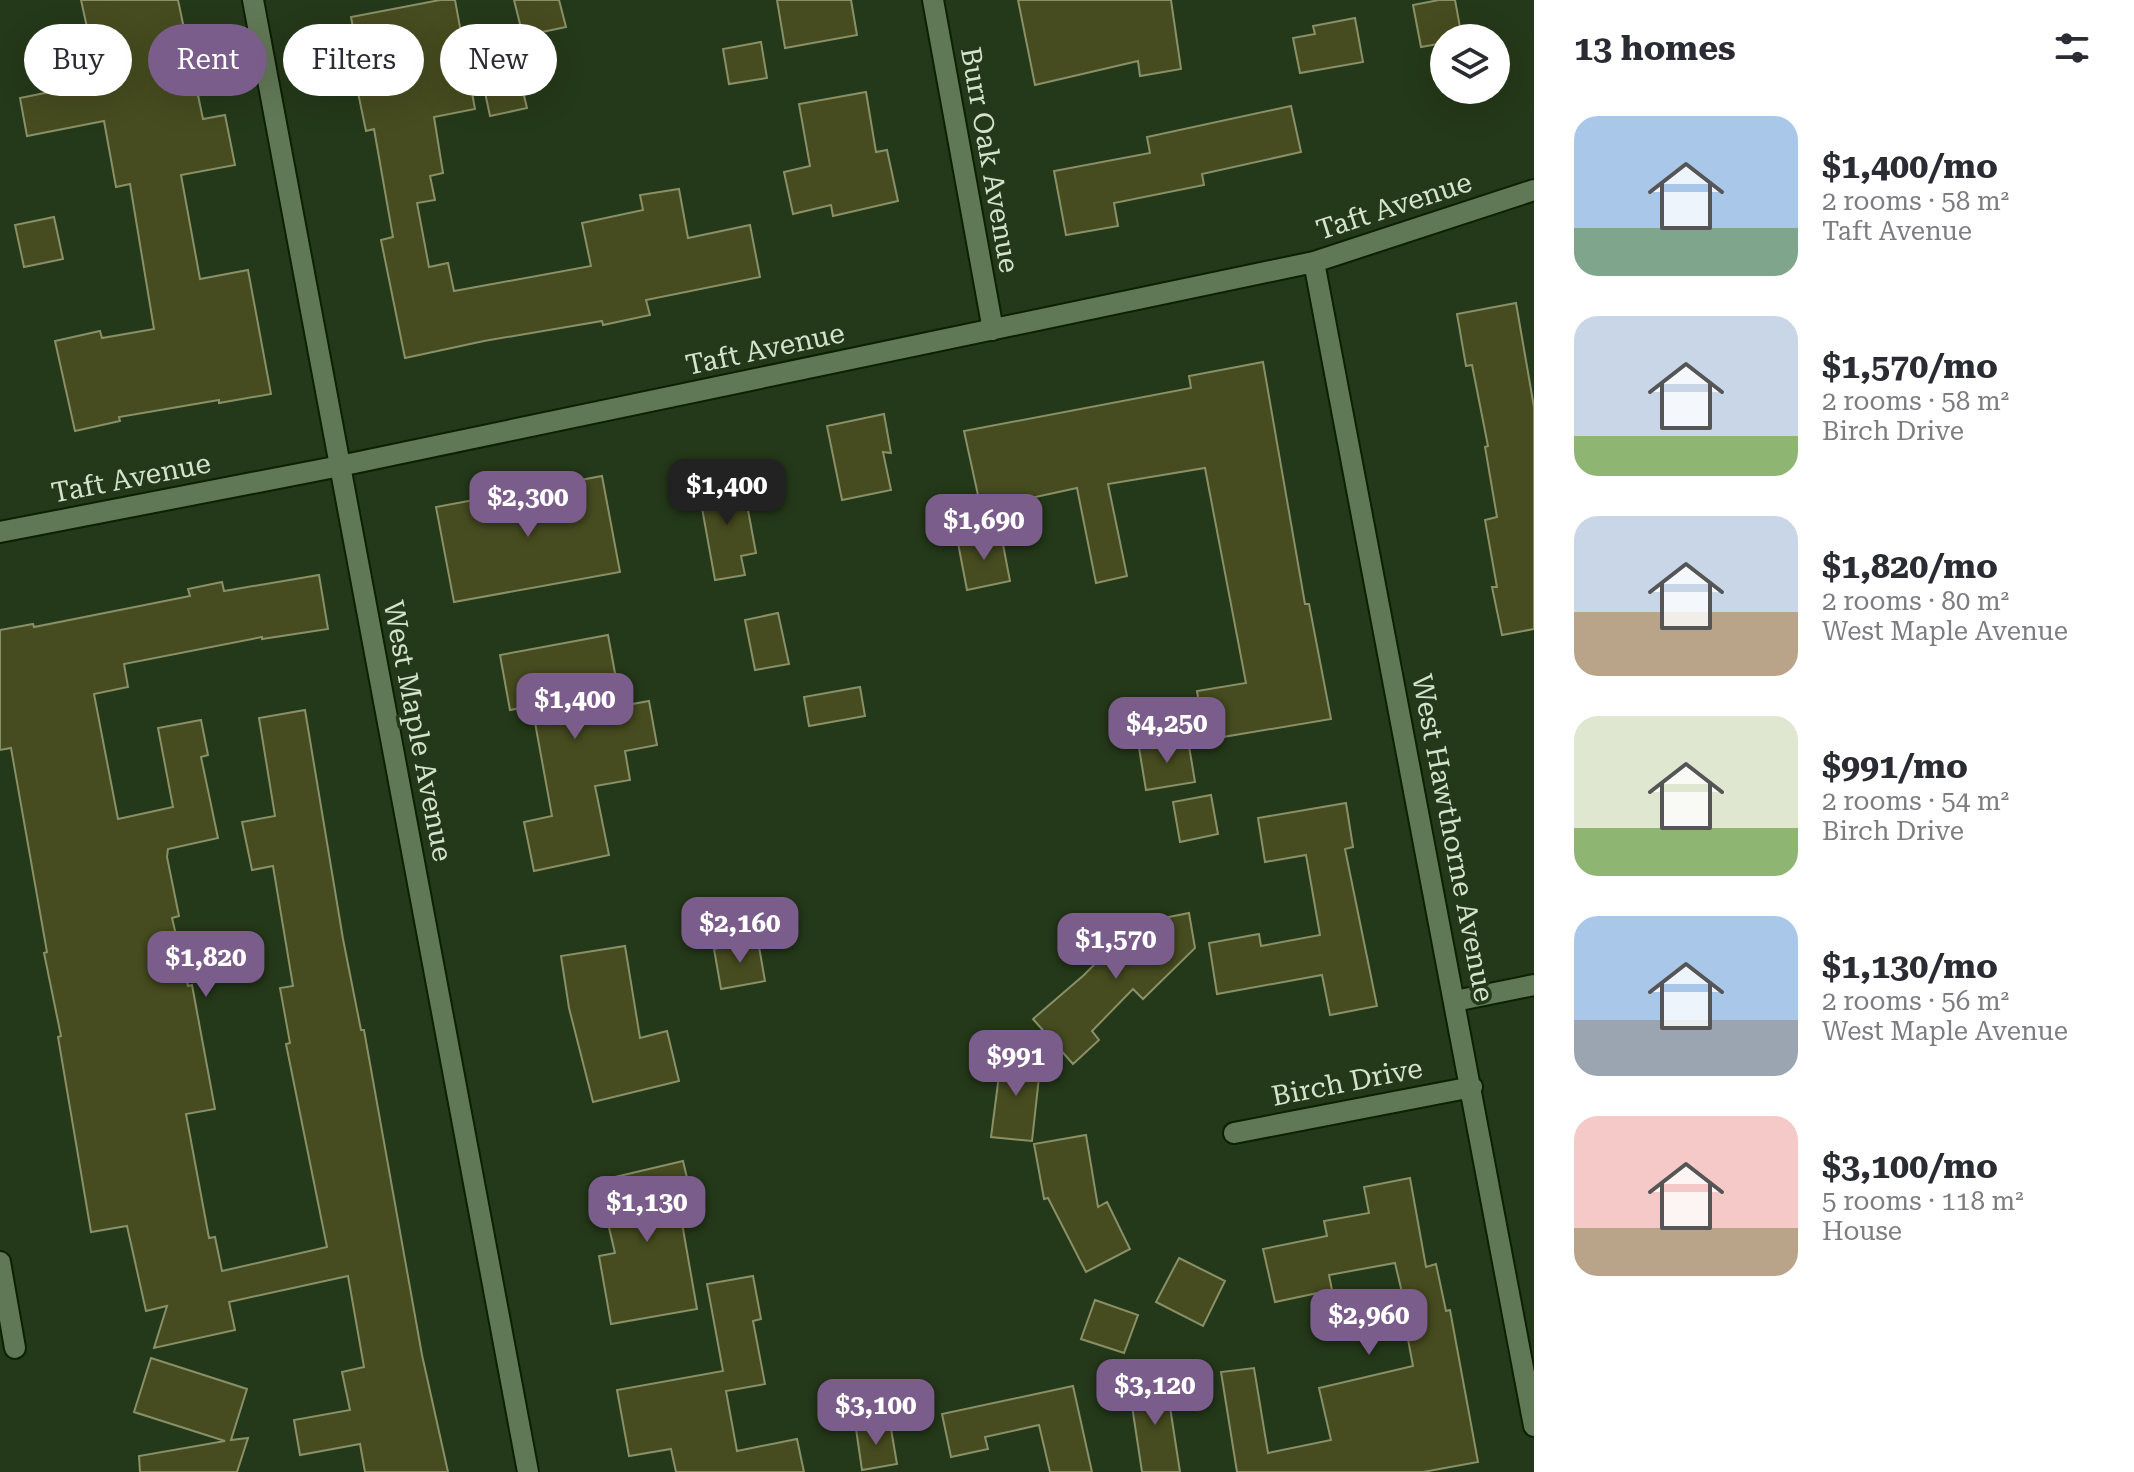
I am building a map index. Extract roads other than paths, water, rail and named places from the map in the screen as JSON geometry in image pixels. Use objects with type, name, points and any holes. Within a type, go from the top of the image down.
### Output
[{"type":"street","name":"West Maple Avenue","points":[[253,0],[528,1472]]},
{"type":"street","name":"Burr Oak Avenue","points":[[933,0],[993,330]]},
{"type":"street","name":"Taft Avenue","points":[[0,532],[340,466],[1314,262],[1534,190]]},
{"type":"street","name":"West Hawthorne Avenue","points":[[1314,262],[1534,1426]]},
{"type":"street","points":[[1455,1001],[1534,985]]},
{"type":"street","name":"Birch Drive","points":[[1234,1133],[1472,1087]]},
{"type":"street","points":[[0,1262],[15,1348]]}]
